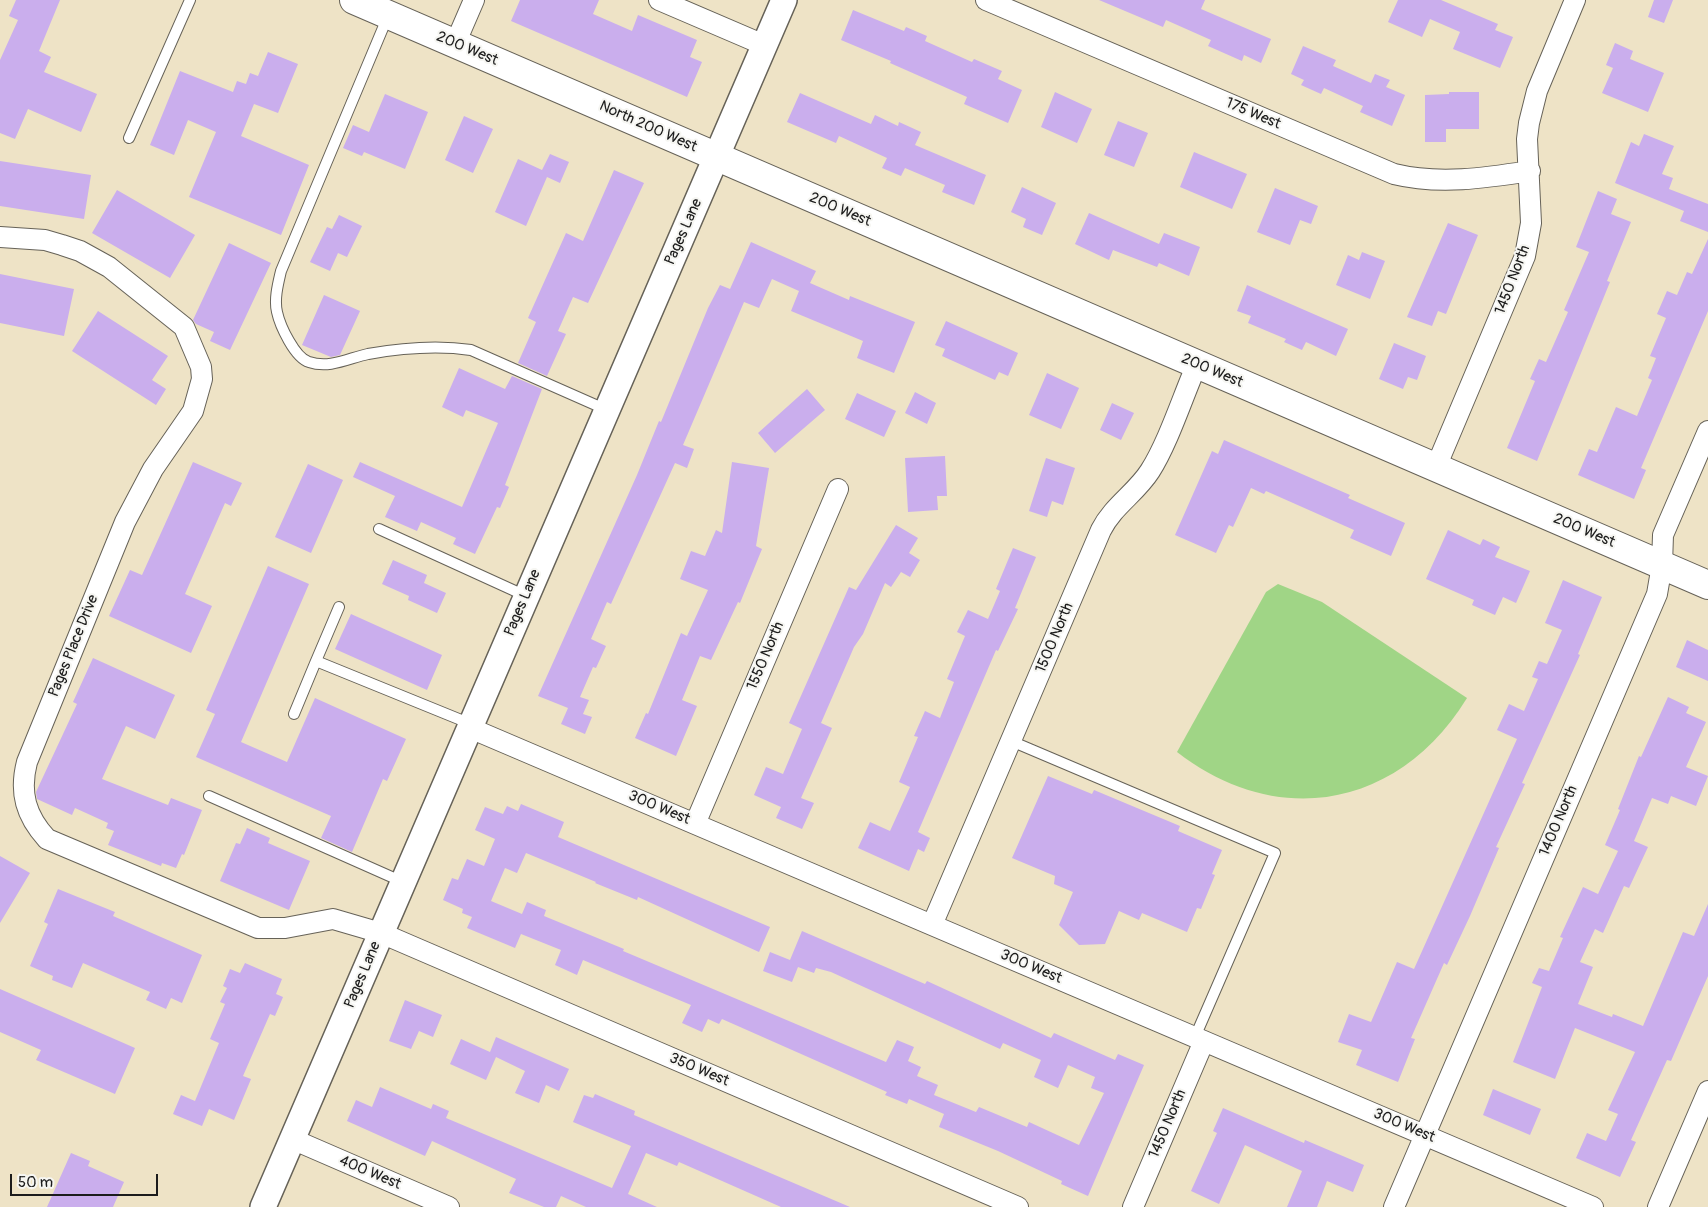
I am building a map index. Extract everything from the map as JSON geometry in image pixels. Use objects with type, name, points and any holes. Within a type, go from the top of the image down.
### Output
[{"type":"main road","name":"200 West","points":[[356,0],[580,97]]},
{"type":"main road","name":"North 200 West","points":[[580,97],[716,156]]},
{"type":"main road","name":"200 West","points":[[716,156],[1708,585]]},
{"type":"street","points":[[455,44],[474,0]]},
{"type":"street","points":[[659,0],[764,45]]},
{"type":"street","name":"Pages Lane","points":[[263,1207],[784,0]]},
{"type":"street","name":"175 West","points":[[986,0],[1394,174],[1417,179],[1438,180],[1530,171]]},
{"type":"street","name":"1450 North","points":[[1436,467],[1525,256],[1531,222],[1527,138],[1532,108],[1575,0]]},
{"type":"street","name":"Pages Place Drive","points":[[0,236],[45,240],[80,251],[109,267],[184,326],[201,367],[202,379],[194,410],[153,469],[125,522],[33,746],[22,786],[28,812],[40,832],[56,844],[245,924],[271,929],[332,919],[381,933]]},
{"type":"street","name":"1500 North","points":[[932,925],[1106,521],[1154,464],[1197,364]]},
{"type":"street","name":"1400 North","points":[[1394,1207],[1657,594],[1662,565],[1664,534],[1708,431]]},
{"type":"street","name":"1550 North","points":[[694,824],[838,489]]},
{"type":"street","name":"300 West","points":[[470,726],[694,824],[1593,1207]]},
{"type":"street","name":"350 West","points":[[381,933],[1018,1207]]},
{"type":"street","name":"1450 North","points":[[1132,1207],[1200,1039]]},
{"type":"street","points":[[1658,1207],[1708,1091]]},
{"type":"street","name":"400 West","points":[[292,1139],[449,1207]]},
{"type":"lane","points":[[129,138],[190,0]]},
{"type":"lane","points":[[389,15],[281,271],[276,290],[276,312],[285,334],[303,360],[310,363],[337,364],[366,355],[421,348],[453,347],[470,350],[607,410]]},
{"type":"lane","points":[[379,529],[526,596]]},
{"type":"lane","points":[[294,714],[339,607]]},
{"type":"lane","points":[[316,661],[470,726]]},
{"type":"lane","points":[[1011,741],[1275,853],[1200,1039]]},
{"type":"lane","points":[[209,796],[403,882]]},
{"type":"green space","points":[[1278,584],[1322,602],[1467,698],[1439,735],[1408,764],[1373,784],[1335,796],[1296,798],[1256,792],[1216,777],[1177,752],[1266,592]]},
{"type":"building","points":[[16,0],[60,0],[39,51],[51,57],[44,72],[97,94],[81,132],[28,109],[15,139],[0,133],[0,60],[18,20],[9,16]]},
{"type":"building","points":[[520,0],[599,0],[593,14],[632,31],[638,15],[697,40],[690,57],[702,62],[687,97],[511,21]]},
{"type":"building","points":[[1099,0],[1205,0],[1201,9],[1271,39],[1261,63],[1244,55],[1242,61],[1208,46],[1211,40],[1166,20],[1163,27]]},
{"type":"building","points":[[1398,0],[1441,0],[1498,24],[1495,30],[1513,37],[1500,68],[1453,49],[1460,32],[1430,19],[1422,37],[1388,22]]},
{"type":"building","points":[[1654,0],[1673,0],[1664,23],[1648,17]]},
{"type":"building","points":[[853,10],[904,31],[906,27],[927,36],[925,41],[972,62],[974,59],[1002,71],[998,79],[1022,90],[1008,123],[964,104],[967,97],[841,40]]},
{"type":"building","points":[[1615,43],[1633,51],[1630,59],[1664,73],[1648,112],[1602,93],[1613,68],[1606,65]]},
{"type":"building","points":[[1303,46],[1336,60],[1333,66],[1371,83],[1375,74],[1390,80],[1386,87],[1405,95],[1392,126],[1360,112],[1363,106],[1324,88],[1321,94],[1301,85],[1304,80],[1291,74]]},
{"type":"building","points":[[268,52],[298,64],[278,113],[254,104],[241,136],[309,165],[281,235],[189,197],[216,132],[188,120],[174,155],[150,145],[180,71],[233,92],[237,81],[246,84],[250,73],[258,76]]},
{"type":"building","points":[[1055,92],[1092,109],[1077,143],[1041,127]]},
{"type":"building","points":[[1449,92],[1479,92],[1479,129],[1446,129],[1446,142],[1425,142],[1425,95],[1449,94]]},
{"type":"building","points":[[800,93],[871,124],[875,115],[898,126],[899,122],[921,132],[915,145],[986,175],[974,205],[942,192],[945,185],[905,168],[901,176],[882,168],[887,158],[839,136],[836,143],[787,122]]},
{"type":"building","points":[[385,94],[428,112],[405,169],[364,152],[362,156],[343,148],[353,125],[369,132]]},
{"type":"building","points":[[464,116],[493,129],[473,173],[445,160]]},
{"type":"building","points":[[1118,121],[1148,133],[1134,167],[1104,155]]},
{"type":"building","points":[[1644,134],[1674,146],[1662,174],[1673,178],[1669,189],[1708,204],[1708,232],[1680,221],[1684,211],[1615,183],[1631,142],[1639,146]]},
{"type":"building","points":[[1194,152],[1247,174],[1232,209],[1180,187]]},
{"type":"building","points":[[550,154],[569,162],[560,183],[547,177],[526,226],[495,212],[518,159],[542,170]]},
{"type":"building","points":[[0,161],[91,175],[84,219],[0,206]]},
{"type":"building","points":[[614,170],[644,183],[588,303],[573,297],[558,331],[566,334],[547,376],[518,363],[536,322],[528,318],[566,233],[583,241]]},
{"type":"building","points":[[1022,187],[1056,203],[1042,235],[1023,227],[1026,219],[1011,212]]},
{"type":"building","points":[[1275,188],[1318,206],[1311,224],[1300,220],[1290,245],[1257,232]]},
{"type":"building","points":[[117,190],[195,235],[170,278],[92,233]]},
{"type":"building","points":[[1598,191],[1617,199],[1611,214],[1631,222],[1607,281],[1610,282],[1537,461],[1507,448],[1535,381],[1530,379],[1539,359],[1546,362],[1568,312],[1564,310],[1589,252],[1576,247]]},
{"type":"building","points":[[1089,213],[1159,244],[1164,233],[1200,247],[1189,276],[1159,263],[1157,267],[1113,250],[1109,260],[1075,244]]},
{"type":"building","points":[[339,215],[362,226],[347,257],[338,253],[330,271],[310,262],[327,227],[332,229]]},
{"type":"building","points":[[1448,223],[1478,235],[1446,314],[1438,311],[1432,326],[1407,317]]},
{"type":"building","points":[[1708,239],[1708,311],[1641,468],[1646,470],[1634,499],[1578,475],[1589,449],[1597,452],[1616,407],[1637,416],[1652,380],[1648,378],[1656,358],[1650,356],[1666,318],[1657,314],[1667,291],[1677,295],[1687,272],[1692,274]]},
{"type":"building","points":[[751,242],[816,271],[810,283],[849,300],[850,296],[915,322],[894,373],[857,358],[863,341],[791,311],[799,291],[772,279],[759,308],[744,302],[683,445],[694,449],[687,468],[675,463],[611,604],[607,602],[591,639],[606,646],[596,668],[593,667],[580,697],[589,700],[583,714],[592,717],[585,734],[561,724],[568,708],[538,696],[637,475],[659,421],[661,422],[708,308],[720,285],[730,289]]},
{"type":"building","points":[[229,243],[271,263],[230,350],[210,341],[214,332],[196,324],[193,320]]},
{"type":"building","points":[[1362,252],[1385,261],[1370,299],[1336,285],[1348,255],[1359,260]]},
{"type":"building","points":[[0,274],[74,289],[64,336],[0,323]]},
{"type":"building","points":[[1247,285],[1348,329],[1336,356],[1306,342],[1302,350],[1284,342],[1286,339],[1248,323],[1251,316],[1237,311]]},
{"type":"building","points":[[324,295],[360,311],[340,355],[331,357],[302,345]]},
{"type":"building","points":[[98,311],[168,356],[152,380],[166,389],[156,405],[72,351]]},
{"type":"building","points":[[946,321],[1018,353],[1008,376],[999,372],[995,380],[942,356],[945,349],[935,345]]},
{"type":"building","points":[[1394,343],[1426,356],[1417,380],[1408,377],[1403,389],[1379,379]]},
{"type":"building","points":[[459,368],[505,389],[512,376],[542,389],[505,485],[509,487],[500,508],[497,507],[475,554],[453,544],[456,538],[421,522],[417,531],[385,517],[395,496],[353,477],[360,462],[462,507],[498,423],[466,410],[463,417],[442,407]]},
{"type":"building","points":[[1047,373],[1079,388],[1061,429],[1029,415]]},
{"type":"building","points":[[807,389],[825,410],[775,453],[758,433]]},
{"type":"building","points":[[915,392],[936,403],[927,424],[905,413]]},
{"type":"building","points":[[857,393],[896,411],[884,437],[845,419]]},
{"type":"building","points":[[1112,403],[1134,413],[1121,440],[1100,430]]},
{"type":"building","points":[[1224,440],[1350,495],[1348,498],[1405,523],[1391,556],[1350,538],[1354,530],[1266,491],[1264,494],[1251,488],[1233,527],[1229,525],[1216,553],[1175,535],[1212,451],[1218,454]]},
{"type":"building","points":[[945,456],[947,496],[937,496],[938,510],[908,512],[905,458]]},
{"type":"building","points":[[1046,458],[1075,468],[1063,505],[1052,501],[1047,517],[1029,511]]},
{"type":"building","points":[[193,462],[242,483],[231,506],[225,503],[185,594],[212,606],[191,653],[109,616],[130,570],[142,575]]},
{"type":"building","points":[[732,462],[769,468],[756,546],[762,549],[740,603],[738,602],[711,660],[700,656],[682,700],[697,706],[676,756],[635,738],[646,713],[648,714],[681,633],[687,636],[708,590],[680,579],[691,551],[705,556],[716,530],[722,533]]},
{"type":"building","points":[[308,464],[343,480],[311,553],[275,537]]},
{"type":"building","points":[[896,525],[918,538],[909,553],[920,560],[910,577],[901,572],[891,587],[885,583],[863,634],[854,647],[821,723],[832,728],[801,798],[814,803],[802,829],[776,818],[781,807],[754,795],[766,767],[783,774],[802,729],[789,723],[849,587],[856,590]]},
{"type":"building","points":[[1448,530],[1480,545],[1483,539],[1500,547],[1495,557],[1530,571],[1516,603],[1503,597],[1495,615],[1472,605],[1474,600],[1426,579]]},
{"type":"building","points":[[1013,548],[1036,557],[1015,608],[1018,609],[998,651],[996,650],[918,832],[930,838],[924,852],[918,849],[909,871],[858,848],[870,822],[890,831],[910,787],[899,782],[918,737],[914,736],[925,711],[940,718],[954,682],[947,679],[965,636],[957,632],[968,610],[988,619],[1000,591],[996,589]]},
{"type":"building","points":[[393,560],[427,575],[424,583],[446,593],[437,613],[408,600],[409,596],[382,584]]},
{"type":"building","points":[[268,566],[309,584],[241,742],[287,762],[315,698],[406,739],[387,781],[383,779],[352,852],[321,838],[331,816],[196,757],[215,714],[206,710]]},
{"type":"building","points":[[1563,580],[1602,597],[1578,654],[1580,655],[1522,783],[1525,784],[1496,847],[1499,848],[1470,916],[1447,965],[1444,963],[1411,1038],[1415,1039],[1398,1082],[1356,1065],[1362,1050],[1338,1042],[1349,1014],[1371,1022],[1397,962],[1414,969],[1517,739],[1497,730],[1509,704],[1524,711],[1538,679],[1532,677],[1539,661],[1547,664],[1562,630],[1545,623]]},
{"type":"building","points":[[351,614],[442,655],[427,690],[335,649]]},
{"type":"building","points":[[1687,640],[1708,650],[1708,681],[1676,667]]},
{"type":"building","points":[[93,658],[175,695],[155,739],[126,726],[102,779],[168,805],[171,798],[202,810],[184,855],[182,854],[176,868],[162,863],[161,866],[108,845],[114,831],[106,828],[108,823],[75,808],[72,815],[37,799],[36,792],[77,704],[73,702]]},
{"type":"building","points":[[1668,697],[1689,707],[1686,713],[1706,722],[1686,767],[1708,776],[1696,806],[1671,796],[1668,804],[1652,798],[1634,841],[1648,847],[1629,888],[1624,886],[1603,933],[1595,929],[1580,962],[1593,967],[1578,1004],[1612,1017],[1613,1014],[1643,1026],[1683,932],[1694,936],[1708,904],[1708,976],[1671,1061],[1667,1060],[1631,1140],[1636,1142],[1620,1177],[1576,1158],[1587,1133],[1606,1141],[1618,1114],[1608,1110],[1635,1052],[1575,1028],[1555,1079],[1513,1062],[1542,987],[1532,983],[1539,968],[1549,971],[1563,938],[1560,937],[1583,887],[1598,894],[1618,851],[1605,845],[1620,810],[1618,809],[1639,756],[1641,757]]},
{"type":"building","points":[[1048,776],[1092,794],[1094,790],[1180,826],[1178,831],[1222,850],[1212,874],[1215,875],[1201,909],[1197,908],[1187,932],[1142,913],[1139,920],[1119,911],[1105,944],[1079,945],[1059,925],[1073,892],[1054,884],[1055,876],[1012,858]]},
{"type":"building","points":[[521,804],[564,822],[558,837],[770,927],[759,952],[638,897],[637,900],[526,853],[517,873],[505,868],[491,901],[522,914],[527,902],[546,910],[544,916],[886,1062],[897,1040],[914,1047],[908,1061],[921,1067],[917,1076],[938,1085],[934,1095],[976,1112],[979,1107],[1027,1127],[1029,1122],[1079,1145],[1104,1093],[1091,1088],[1095,1077],[1068,1065],[1058,1088],[1034,1077],[1041,1060],[1003,1043],[1000,1049],[831,972],[816,968],[814,973],[798,967],[792,982],[763,971],[770,952],[790,960],[802,931],[925,984],[927,981],[1051,1038],[1054,1033],[1115,1060],[1118,1054],[1144,1065],[1088,1196],[1061,1184],[1062,1181],[998,1151],[939,1127],[944,1114],[909,1099],[907,1104],[885,1095],[887,1092],[722,1019],[719,1024],[708,1019],[702,1032],[682,1023],[691,1005],[583,960],[577,975],[555,965],[561,950],[521,934],[515,948],[467,928],[472,917],[462,913],[463,909],[443,900],[452,878],[458,880],[467,859],[484,866],[495,839],[475,830],[485,807],[503,814],[507,806],[518,811]]},
{"type":"building","points":[[247,828],[270,838],[268,843],[310,861],[289,910],[220,881],[236,843],[240,844]]},
{"type":"building","points":[[0,856],[30,873],[0,923]]},
{"type":"building","points":[[58,889],[115,912],[113,916],[202,955],[182,1003],[171,998],[166,1009],[146,1000],[150,992],[83,963],[72,988],[52,980],[53,976],[30,966],[48,924],[44,922]]},
{"type":"building","points":[[245,963],[282,979],[276,994],[283,997],[275,1016],[270,1014],[243,1076],[251,1079],[234,1120],[209,1109],[202,1126],[173,1114],[181,1095],[195,1101],[219,1043],[210,1039],[225,1004],[220,1002],[227,988],[223,986],[230,969],[240,973]]},
{"type":"building","points":[[0,989],[135,1048],[115,1094],[36,1060],[41,1050],[0,1032]]},
{"type":"building","points":[[405,1000],[442,1015],[433,1037],[419,1031],[411,1049],[389,1041]]},
{"type":"building","points":[[496,1037],[569,1069],[559,1091],[546,1085],[539,1103],[515,1093],[525,1071],[496,1057],[486,1080],[450,1064],[461,1039],[490,1052]]},
{"type":"building","points":[[380,1087],[431,1109],[433,1104],[449,1111],[446,1118],[612,1188],[631,1146],[573,1122],[584,1095],[593,1098],[595,1094],[635,1111],[634,1115],[850,1207],[781,1207],[679,1162],[677,1166],[646,1153],[628,1194],[657,1207],[586,1207],[561,1196],[556,1207],[544,1207],[509,1193],[516,1179],[432,1141],[425,1156],[347,1121],[356,1100],[372,1107]]},
{"type":"building","points":[[1493,1089],[1541,1109],[1530,1135],[1483,1115]]},
{"type":"building","points":[[1223,1108],[1304,1143],[1305,1140],[1364,1165],[1353,1192],[1327,1181],[1317,1207],[1287,1207],[1302,1171],[1245,1145],[1219,1204],[1191,1191],[1217,1133],[1213,1131]]},
{"type":"building","points":[[71,1153],[90,1161],[88,1166],[124,1182],[113,1207],[47,1207]]}]
